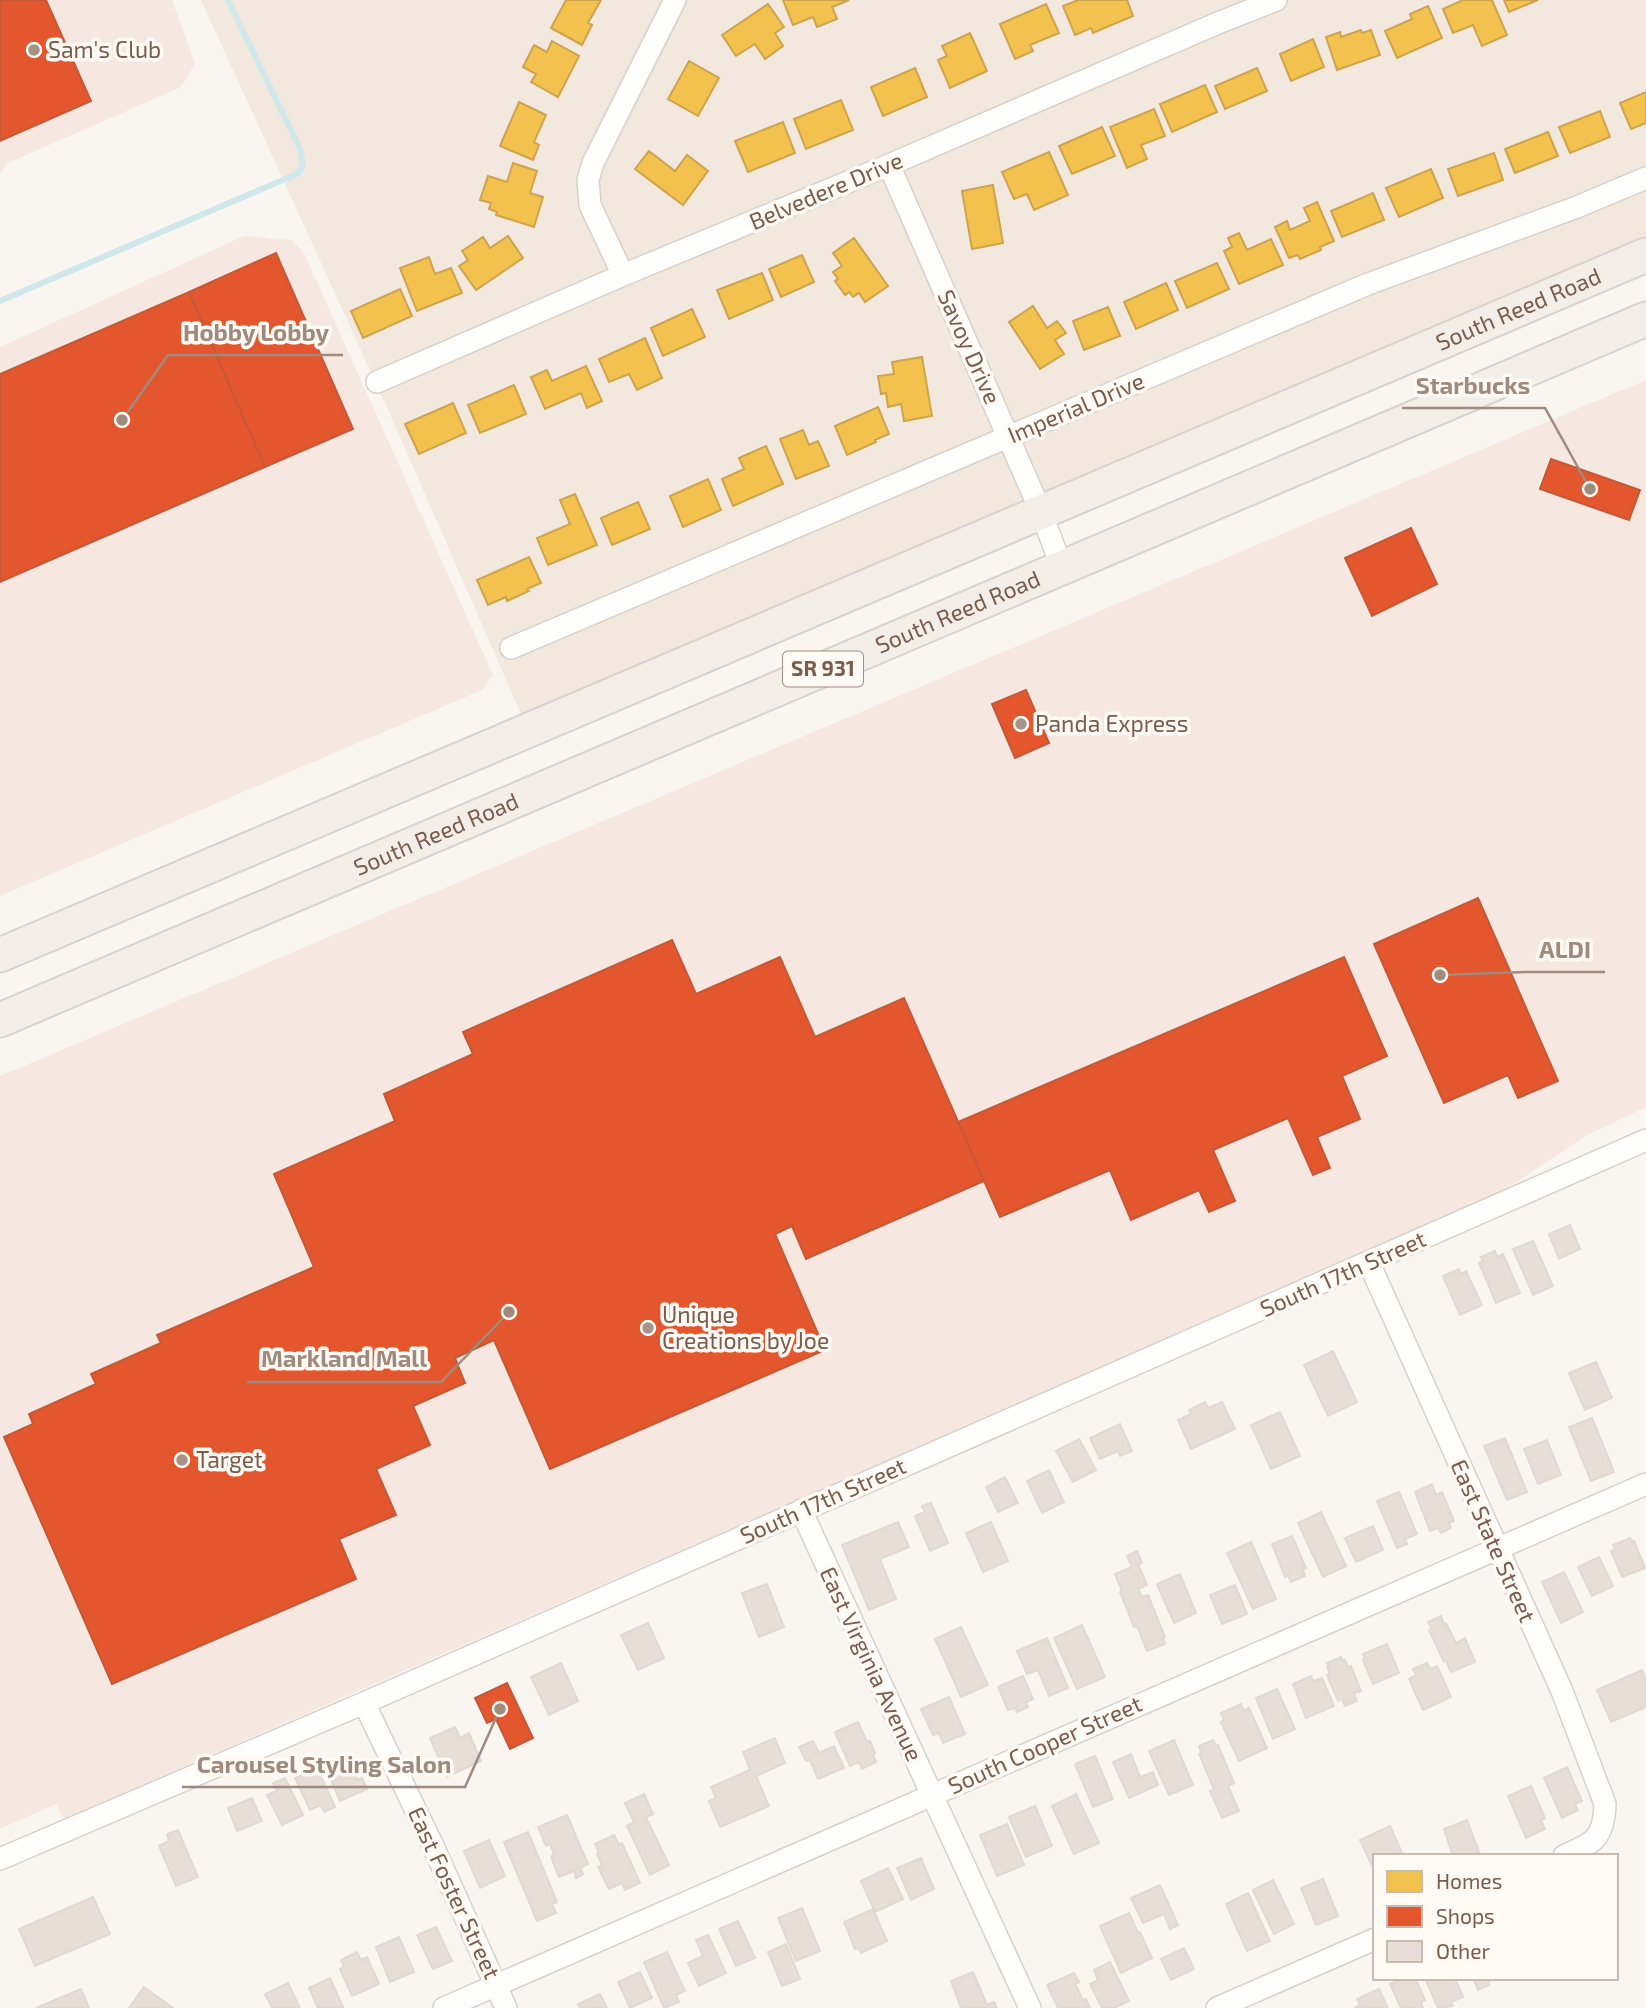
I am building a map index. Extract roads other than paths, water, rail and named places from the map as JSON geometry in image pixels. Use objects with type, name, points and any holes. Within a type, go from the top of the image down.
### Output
[{"type":"main road","name":"South Reed Road","points":[[0,955],[1646,255]]},
{"type":"main road","name":"South Reed Road","points":[[0,1020],[1646,319]]},
{"type":"street","points":[[623,275],[590,205],[588,180],[593,163],[676,0]]},
{"type":"street","name":"Belvedere Drive","points":[[377,382],[623,275],[1276,0]]},
{"type":"street","name":"Savoy Drive","points":[[889,165],[1009,437],[1062,568]]},
{"type":"street","name":"Imperial Drive","points":[[511,649],[1368,284],[1577,207],[1646,178]]},
{"type":"street","name":"South 17th Street","points":[[0,1859],[364,1703],[1646,1140]]},
{"type":"street","name":"East State Street","points":[[1369,1263],[1571,1716],[1605,1804],[1604,1822],[1596,1838],[1568,1854]]},
{"type":"street","name":"South Cooper Street","points":[[444,2008],[1646,1484]]},
{"type":"street","name":"East Virginia Avenue","points":[[801,1510],[1030,2008]]},
{"type":"street","name":"East Foster Street","points":[[364,1703],[433,1846],[506,2008]]},
{"type":"street","points":[[1217,2008],[1373,1940]]},
{"type":"waterway","points":[[0,301],[297,174],[303,165],[300,149],[228,0]]},
{"type":"place","name":"Sam's Club","points":[[34,50]]},
{"type":"place","name":"Hobby Lobby","points":[[122,420]]},
{"type":"place","name":"Starbucks","points":[[1590,489]]},
{"type":"place","name":"Panda Express","points":[[1021,724]]},
{"type":"place","name":"ALDI","points":[[1440,975]]},
{"type":"place","name":"Markland Mall","points":[[509,1312]]},
{"type":"place","name":"Unique Creations by Joe","points":[[648,1328]]},
{"type":"place","name":"Target","points":[[182,1460]]},
{"type":"place","name":"Carousel Styling Salon","points":[[500,1709]]}]
